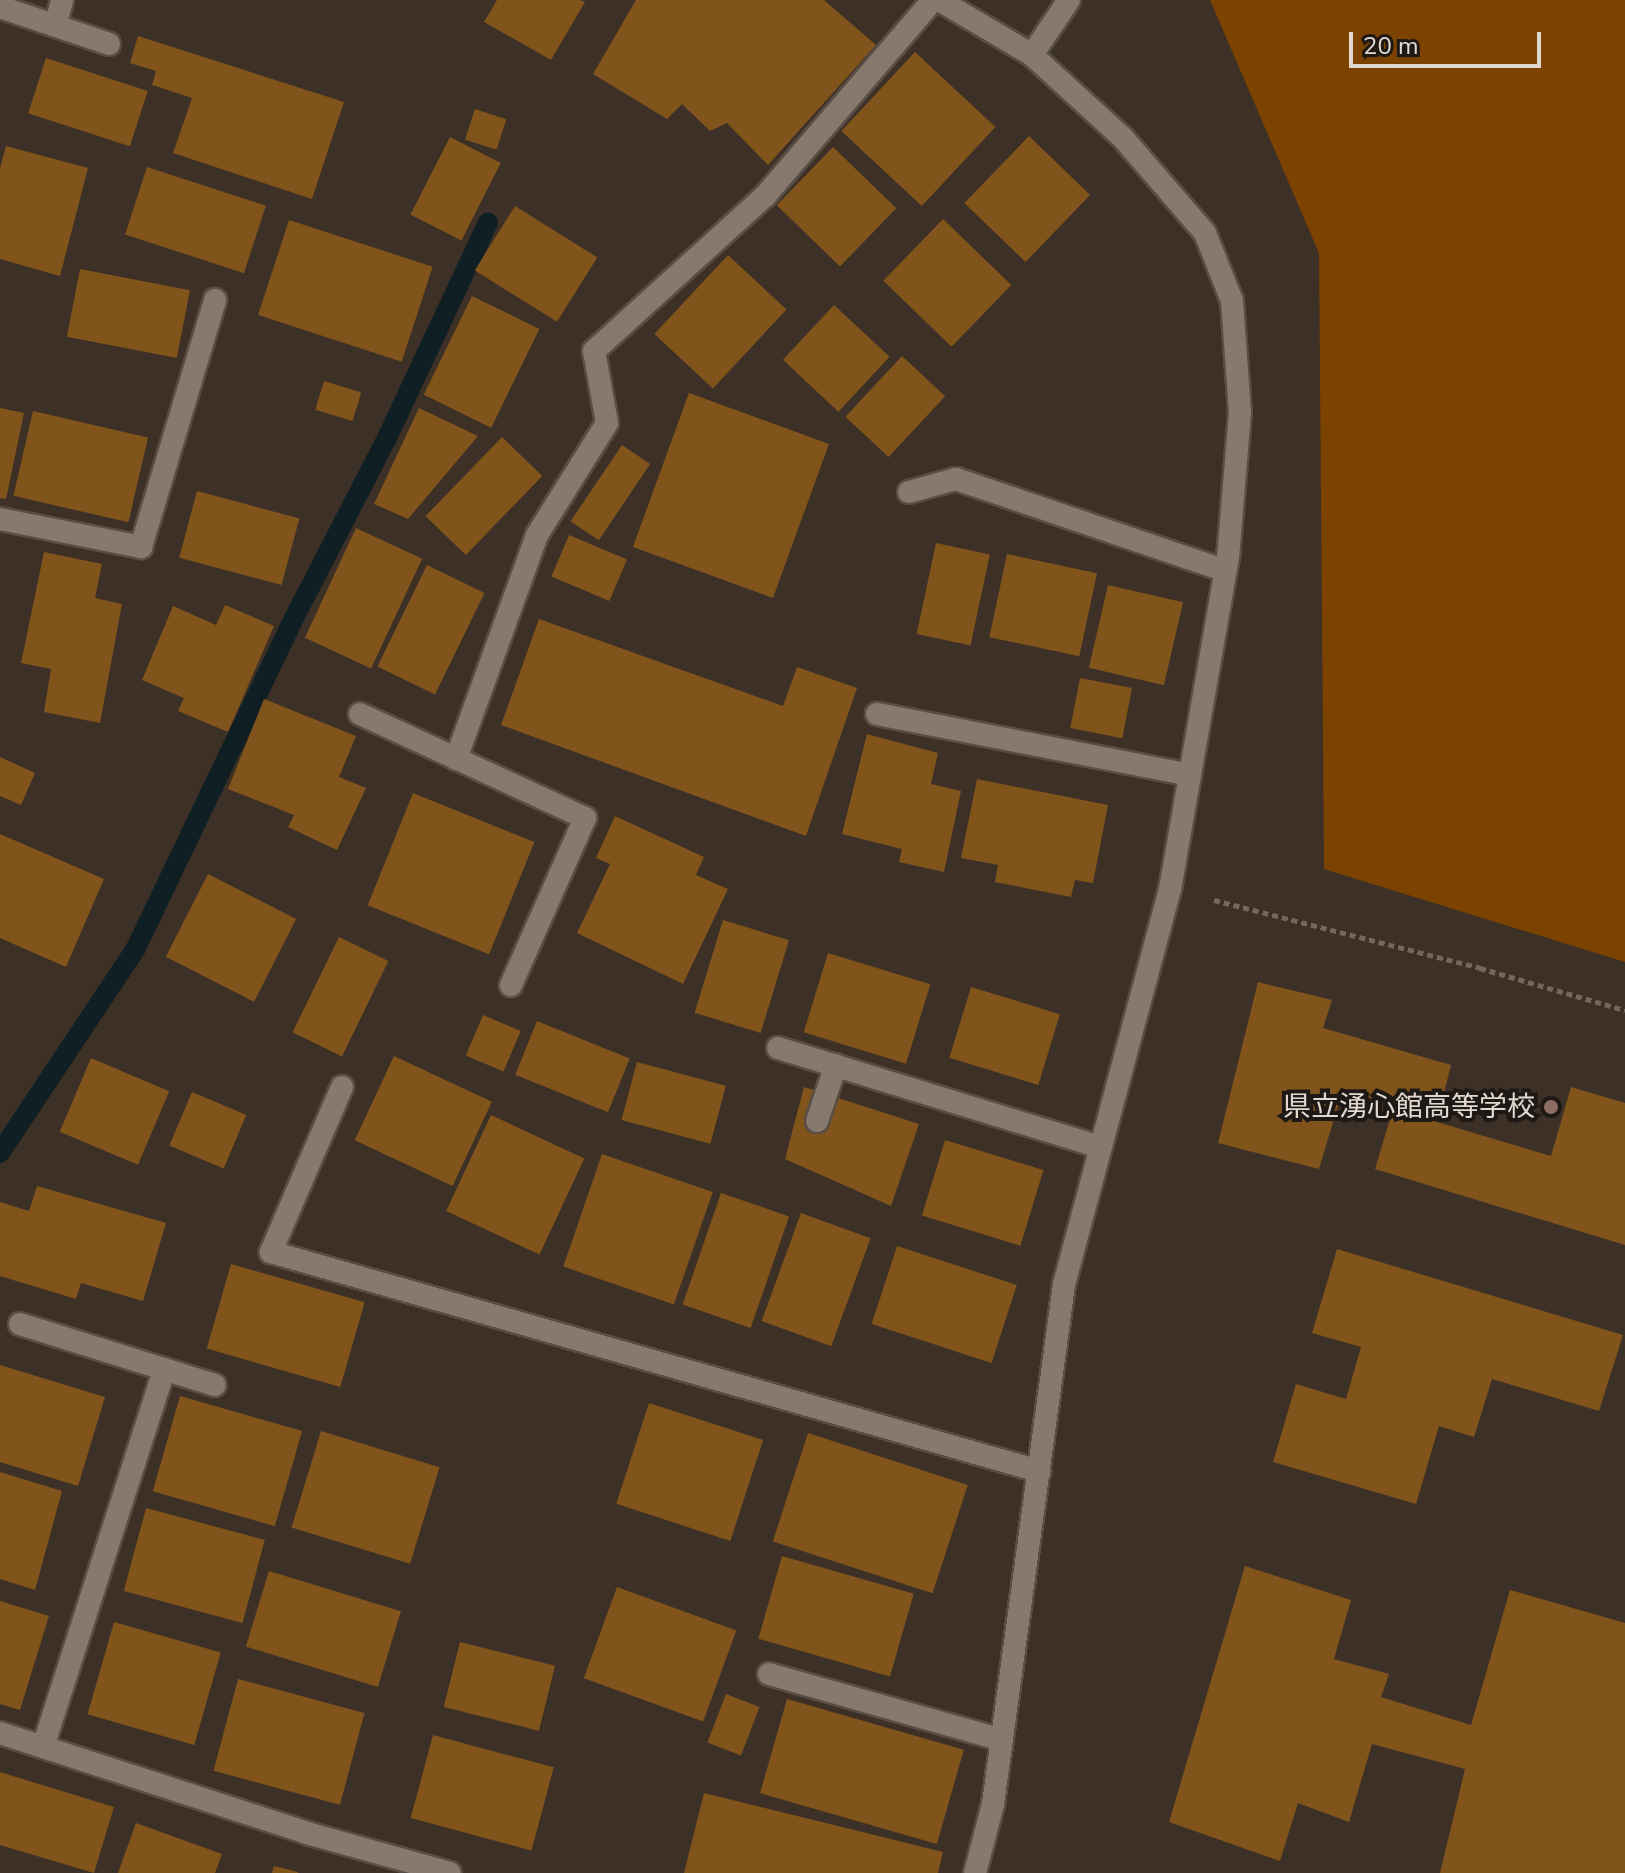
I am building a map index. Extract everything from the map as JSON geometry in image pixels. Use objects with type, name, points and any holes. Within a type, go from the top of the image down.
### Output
[{"type":"street","points":[[56,23],[62,0]]},
{"type":"street","points":[[456,759],[537,535],[607,423],[594,351],[765,196],[936,0],[1032,55],[1123,138],[1205,233],[1232,301],[1240,412],[1226,571],[1170,889],[1064,1285],[993,1804],[975,1873]]},
{"type":"street","points":[[1032,55],[1069,0]]},
{"type":"street","points":[[0,7],[56,23],[109,44]]},
{"type":"street","points":[[0,519],[141,547],[215,300]]},
{"type":"street","points":[[909,492],[956,479],[1226,571]]},
{"type":"street","points":[[360,714],[585,818],[511,985]]},
{"type":"street","points":[[877,714],[1190,775]]},
{"type":"street","points":[[778,1048],[1100,1147]]},
{"type":"street","points":[[817,1121],[836,1065]]},
{"type":"street","points":[[342,1087],[271,1252],[1039,1471]]},
{"type":"street","points":[[20,1324],[215,1385]]},
{"type":"street","points":[[43,1747],[164,1369]]},
{"type":"street","points":[[769,1674],[1002,1740]]},
{"type":"street","points":[[0,1733],[307,1833],[450,1873]]},
{"type":"path","points":[[1170,889],[1480,968],[1625,1010]]},
{"type":"shaded area","points":[[1210,0],[1625,0],[1625,962],[1324,869],[1319,253]]},
{"type":"building","points":[[497,0],[585,2],[551,60],[484,22]]},
{"type":"building","points":[[636,0],[824,0],[876,45],[768,165],[727,123],[710,131],[682,104],[667,119],[593,74]]},
{"type":"building","points":[[138,36],[344,102],[312,199],[173,153],[192,98],[152,85],[156,71],[130,63]]},
{"type":"building","points":[[915,52],[995,127],[922,206],[841,131]]},
{"type":"building","points":[[46,58],[148,91],[130,146],[28,113]]},
{"type":"building","points":[[475,109],[506,119],[496,150],[465,139]]},
{"type":"building","points":[[1029,136],[1090,195],[1026,262],[964,203]]},
{"type":"building","points":[[450,137],[501,163],[461,240],[411,215]]},
{"type":"building","points":[[6,146],[88,168],[60,276],[0,259],[0,168]]},
{"type":"building","points":[[833,147],[896,208],[840,266],[777,205]]},
{"type":"building","points":[[147,167],[266,206],[244,273],[125,235]]},
{"type":"building","points":[[515,206],[597,257],[557,322],[475,270]]},
{"type":"building","points":[[943,219],[1011,285],[952,347],[883,281]]},
{"type":"building","points":[[289,220],[433,267],[402,362],[258,315]]},
{"type":"building","points":[[728,255],[787,310],[713,389],[654,334]]},
{"type":"building","points":[[80,269],[190,290],[177,358],[67,337]]},
{"type":"building","points":[[472,296],[539,329],[491,428],[424,395]]},
{"type":"building","points":[[834,305],[890,357],[838,412],[783,360]]},
{"type":"building","points":[[902,356],[945,396],[889,457],[845,417]]},
{"type":"building","points":[[324,381],[361,392],[353,421],[315,410]]},
{"type":"building","points":[[689,393],[829,444],[773,598],[633,547]]},
{"type":"building","points":[[0,408],[24,413],[6,499],[0,498]]},
{"type":"building","points":[[419,408],[478,436],[408,519],[374,504]]},
{"type":"building","points":[[33,411],[148,438],[128,522],[13,496]]},
{"type":"building","points":[[502,437],[542,476],[466,555],[426,516]]},
{"type":"building","points":[[622,445],[650,464],[599,540],[571,521]]},
{"type":"building","points":[[197,491],[299,518],[282,585],[179,558]]},
{"type":"building","points":[[356,528],[422,559],[371,669],[305,638]]},
{"type":"building","points":[[569,535],[627,560],[609,601],[551,576]]},
{"type":"building","points":[[936,543],[990,554],[970,645],[917,634]]},
{"type":"building","points":[[44,552],[102,564],[95,598],[122,604],[100,723],[44,712],[51,669],[21,663]]},
{"type":"building","points":[[1007,554],[1097,573],[1079,656],[989,637]]},
{"type":"building","points":[[427,565],[485,593],[435,695],[377,667]]},
{"type":"building","points":[[1108,585],[1183,602],[1164,685],[1089,668]]},
{"type":"building","points":[[225,605],[274,626],[228,732],[178,711],[184,698],[142,680],[173,606],[216,625]]},
{"type":"building","points":[[539,619],[783,706],[797,667],[857,688],[806,836],[501,725]]},
{"type":"building","points":[[1080,678],[1132,688],[1122,738],[1070,728]]},
{"type":"building","points":[[264,699],[356,736],[339,777],[366,788],[337,850],[288,827],[294,815],[228,789]]},
{"type":"building","points":[[867,734],[938,753],[931,784],[961,791],[944,872],[899,862],[902,849],[842,834]]},
{"type":"building","points":[[0,757],[35,773],[21,805],[0,796]]},
{"type":"building","points":[[977,779],[1108,805],[1093,883],[1075,880],[1071,897],[995,882],[998,865],[961,858]]},
{"type":"building","points":[[413,793],[534,842],[489,954],[368,905]]},
{"type":"building","points":[[615,816],[704,857],[696,875],[728,889],[683,984],[577,933],[610,864],[596,858]]},
{"type":"building","points":[[0,834],[104,879],[66,967],[0,938]]},
{"type":"building","points":[[208,874],[296,919],[254,1002],[166,957]]},
{"type":"building","points":[[723,920],[789,940],[761,1033],[695,1013]]},
{"type":"building","points":[[339,937],[388,961],[342,1056],[293,1032]]},
{"type":"building","points":[[828,953],[930,984],[906,1064],[804,1032]]},
{"type":"building","name":"県立湧心館高等学校","points":[[1258,982],[1332,1000],[1323,1028],[1451,1065],[1438,1117],[1342,1092],[1319,1169],[1218,1143]]},
{"type":"building","points":[[971,987],[1060,1014],[1038,1085],[949,1058]]},
{"type":"building","points":[[483,1015],[521,1031],[504,1072],[466,1056]]},
{"type":"building","points":[[537,1021],[630,1058],[608,1112],[515,1075]]},
{"type":"building","points":[[394,1056],[492,1102],[453,1186],[355,1140]]},
{"type":"building","points":[[91,1058],[169,1091],[138,1165],[60,1132]]},
{"type":"building","points":[[637,1062],[726,1086],[710,1144],[621,1120]]},
{"type":"building","points":[[804,1087],[919,1124],[891,1206],[785,1159]]},
{"type":"building","points":[[1571,1087],[1625,1103],[1625,1245],[1375,1169],[1393,1109],[1551,1156]]},
{"type":"building","points":[[192,1092],[246,1115],[224,1168],[169,1145]]},
{"type":"building","points":[[491,1115],[584,1159],[540,1255],[446,1211]]},
{"type":"building","points":[[945,1140],[1043,1170],[1020,1246],[922,1216]]},
{"type":"building","points":[[602,1154],[713,1192],[674,1305],[563,1267]]},
{"type":"building","points":[[37,1186],[166,1223],[143,1301],[81,1283],[76,1299],[0,1276],[0,1202],[29,1211]]},
{"type":"building","points":[[721,1193],[789,1216],[751,1328],[683,1305]]},
{"type":"building","points":[[801,1213],[871,1238],[831,1346],[762,1321]]},
{"type":"building","points":[[897,1246],[1017,1285],[991,1363],[872,1324]]},
{"type":"building","points":[[1337,1249],[1623,1335],[1599,1411],[1492,1379],[1474,1437],[1439,1426],[1416,1504],[1273,1462],[1296,1384],[1346,1399],[1361,1347],[1312,1333]]},
{"type":"building","points":[[231,1264],[365,1302],[340,1387],[207,1349]]},
{"type":"building","points":[[0,1365],[105,1397],[78,1486],[0,1462]]},
{"type":"building","points":[[180,1396],[302,1431],[275,1526],[153,1491]]},
{"type":"building","points":[[649,1403],[763,1440],[730,1541],[616,1504]]},
{"type":"building","points":[[321,1431],[440,1467],[410,1564],[291,1528]]},
{"type":"building","points":[[808,1433],[968,1485],[933,1593],[773,1541]]},
{"type":"building","points":[[0,1472],[62,1491],[35,1590],[0,1579]]},
{"type":"building","points":[[146,1508],[265,1540],[243,1623],[124,1591]]},
{"type":"building","points":[[782,1556],[914,1594],[890,1676],[758,1639]]},
{"type":"building","points":[[1245,1566],[1351,1600],[1334,1659],[1389,1674],[1381,1697],[1471,1725],[1510,1590],[1625,1623],[1625,1873],[1440,1873],[1465,1769],[1372,1744],[1349,1822],[1298,1803],[1280,1861],[1169,1822]]},
{"type":"building","points":[[269,1571],[401,1611],[378,1687],[246,1647]]},
{"type":"building","points":[[617,1587],[736,1630],[703,1722],[584,1678]]},
{"type":"building","points":[[0,1601],[49,1616],[20,1710],[0,1704]]},
{"type":"building","points":[[114,1622],[221,1653],[194,1745],[88,1714]]},
{"type":"building","points":[[460,1642],[555,1666],[539,1731],[444,1707]]},
{"type":"building","points":[[238,1679],[365,1713],[340,1805],[213,1771]]},
{"type":"building","points":[[726,1694],[760,1707],[741,1755],[707,1743]]},
{"type":"building","points":[[787,1699],[964,1750],[937,1844],[760,1793]]},
{"type":"building","points":[[433,1735],[554,1767],[531,1850],[411,1818]]},
{"type":"building","points":[[0,1772],[114,1807],[94,1873],[0,1845]]},
{"type":"building","points":[[704,1793],[943,1852],[938,1873],[684,1873]]},
{"type":"building","points":[[136,1823],[222,1854],[215,1873],[118,1873]]},
{"type":"building","points":[[274,1866],[298,1872],[298,1873],[272,1873]]},
{"type":"waterway","points":[[0,1153],[135,950],[291,624],[387,438],[488,222]]},
{"type":"place","name":"県立湧心館高等学校","points":[[1551,1107]]}]
